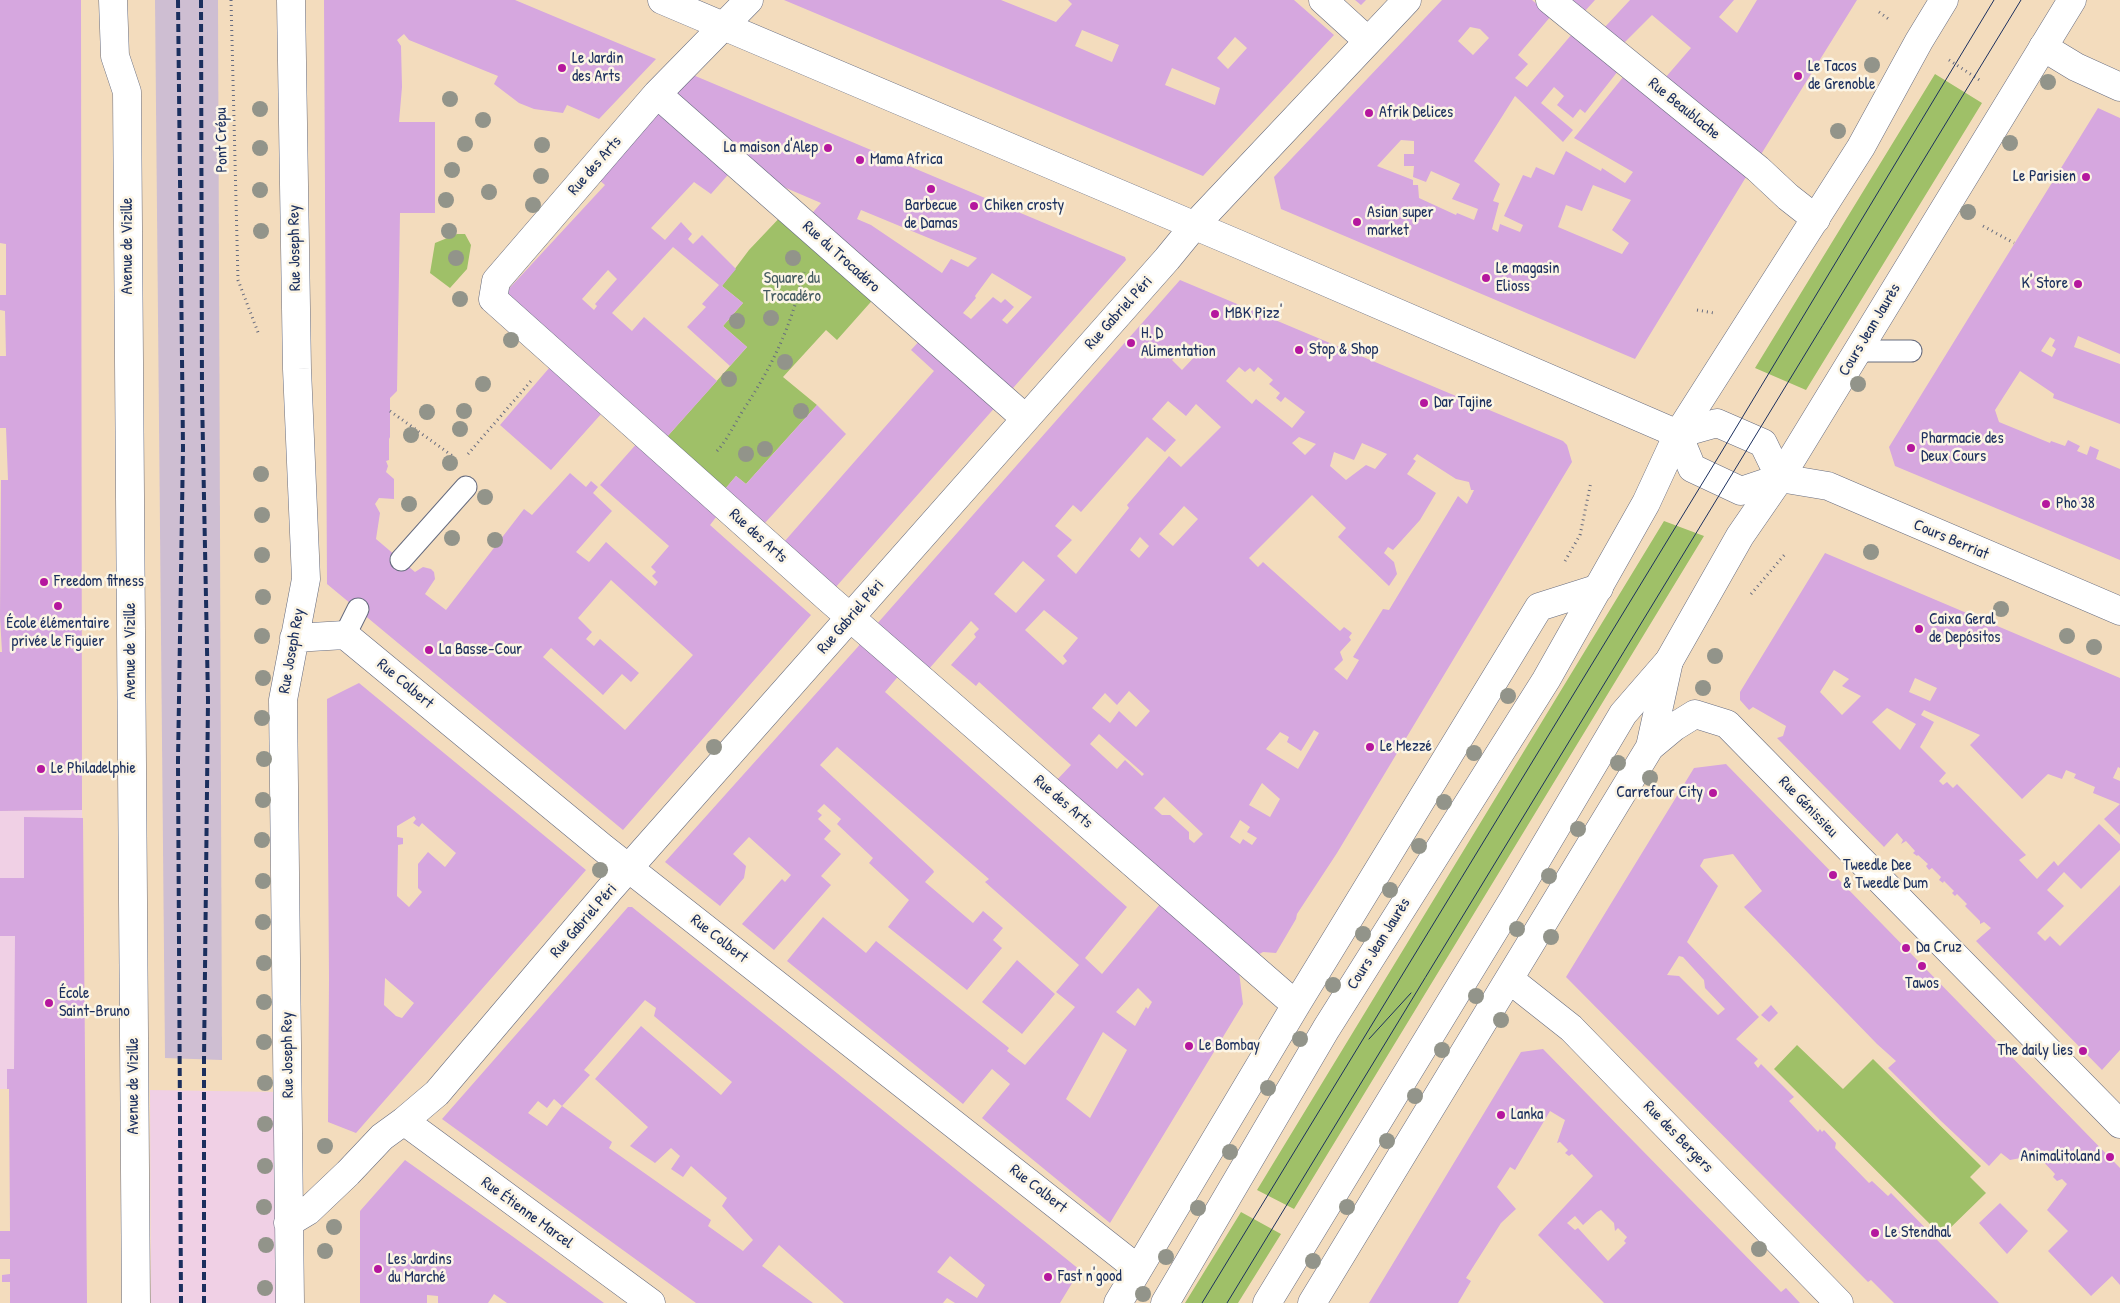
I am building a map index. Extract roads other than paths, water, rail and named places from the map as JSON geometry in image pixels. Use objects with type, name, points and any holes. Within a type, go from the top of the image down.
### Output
[{"type":"street","name":"Avenue de Vizille","points":[[114,0],[115,56],[127,92],[136,1303]]},
{"type":"street","name":"Rue Joseph Rey","points":[[290,1303],[283,700],[306,579],[297,369],[291,0]]},
{"type":"street","points":[[662,0],[1678,434],[1717,423],[1734,430],[1763,443],[1780,478]]},
{"type":"street","name":"Rue des Arts","points":[[749,0],[721,26],[657,94],[496,281],[493,299],[851,617],[1296,1005]]},
{"type":"street","points":[[1323,0],[1368,41]]},
{"type":"street","name":"Rue Gabriel Péri","points":[[288,1223],[308,1211],[382,1137],[404,1122],[437,1093],[630,868],[1194,226],[1407,0]]},
{"type":"street","name":"Rue Beaublache","points":[[1550,0],[1758,169],[1788,198],[1816,219]]},
{"type":"street","name":"Cours Jean Jaurès","points":[[1164,1303],[1326,1029],[1546,680],[1600,588],[1646,503],[1678,434],[1861,148],[1919,41],[1944,0]]},
{"type":"street","name":"Cours Jean Jaurès","points":[[1267,1303],[1514,898],[1623,714],[1669,661],[1740,536],[1780,478],[2072,0]]},
{"type":"street","points":[[2043,47],[2076,67],[2120,88]]},
{"type":"street","name":"Rue du Trocadéro","points":[[657,94],[1025,418]]},
{"type":"street","name":"Cours Berriat","points":[[1678,434],[1692,468],[1741,491],[1780,478],[1828,486],[2120,612]]},
{"type":"street","points":[[1118,1303],[1296,1005],[1539,607],[1600,588]]},
{"type":"street","points":[[294,638],[344,635]]},
{"type":"street","name":"Rue Colbert","points":[[344,635],[603,848],[1138,1269]]},
{"type":"street","name":"Cours Jean Jaurès","points":[[1312,1303],[1650,747],[1669,661]]},
{"type":"street","name":"Rue Génissieu","points":[[1650,747],[1674,727],[1695,714],[1727,724],[2120,1124]]},
{"type":"street","name":"Rue des Bergers","points":[[1509,980],[1571,1028],[1839,1303]]},
{"type":"street","name":"Rue Étienne Marcel","points":[[404,1122],[651,1303]]},
{"type":"lane","points":[[1858,351],[1911,351]]},
{"type":"lane","points":[[401,560],[466,487]]},
{"type":"lane","points":[[344,635],[358,609]]},
{"type":"tram line","points":[[1202,1303],[1722,451],[1994,0]]},
{"type":"tram line","points":[[1227,1303],[2021,0]]},
{"type":"tram line","points":[[1369,1039],[1411,993]]},
{"type":"railway","points":[[178,0],[183,448],[178,762],[181,1303]]},
{"type":"railway","points":[[201,0],[202,396],[208,700],[204,1060],[204,1303]]},
{"type":"place","name":"Le Jardin des Arts","points":[[562,68]]},
{"type":"place","name":"Le Tacos de Grenoble","points":[[1798,76]]},
{"type":"place","name":"Afrik Delices","points":[[1369,113]]},
{"type":"place","name":"La maison d'Alep","points":[[828,148]]},
{"type":"place","name":"Mama Africa","points":[[860,160]]},
{"type":"place","name":"Le Parisien","points":[[2086,177]]},
{"type":"place","name":"Barbecue de Damas","points":[[931,189]]},
{"type":"place","name":"Chiken crosty","points":[[974,206]]},
{"type":"place","name":"Asian super market","points":[[1357,222]]},
{"type":"place","name":"Le magasin Elioss","points":[[1486,278]]},
{"type":"place","name":"K' Store","points":[[2078,284]]},
{"type":"place","name":"MBK Pizz'","points":[[1215,314]]},
{"type":"place","name":"H. D Alimentation","points":[[1131,343]]},
{"type":"place","name":"Stop & Shop","points":[[1299,350]]},
{"type":"place","name":"Dar Tajine","points":[[1424,403]]},
{"type":"place","name":"Pharmacie des Deux Cours","points":[[1911,448]]},
{"type":"place","name":"Pho 38","points":[[2046,504]]},
{"type":"place","name":"Freedom fitness","points":[[44,582]]},
{"type":"place","name":"École élémentaire privée le Figuier","points":[[58,606]]},
{"type":"place","name":"Caixa Geral de Depósitos","points":[[1919,629]]},
{"type":"place","name":"La Basse-Cour","points":[[429,650]]},
{"type":"place","name":"Le Mezzé","points":[[1370,747]]},
{"type":"place","name":"Le Philadelphie","points":[[41,769]]},
{"type":"place","name":"Carrefour City","points":[[1713,793]]},
{"type":"place","name":"Tweedle Dee & Tweedle Dum","points":[[1833,875]]},
{"type":"place","name":"Da Cruz","points":[[1906,948]]},
{"type":"place","name":"Tawos","points":[[1922,966]]},
{"type":"place","name":"École Saint-Bruno","points":[[49,1003]]},
{"type":"place","name":"Le Bombay","points":[[1189,1046]]},
{"type":"place","name":"The daily lies","points":[[2083,1051]]},
{"type":"place","name":"Lanka","points":[[1501,1115]]},
{"type":"place","name":"Animalitoland","points":[[2110,1157]]},
{"type":"place","name":"Le Stendhal","points":[[1875,1233]]},
{"type":"place","name":"Les Jardins du Marché","points":[[378,1269]]},
{"type":"place","name":"Fast n'good","points":[[1048,1277]]},
{"type":"park label","name":"Square du Trocadéro","points":[[792,288]]}]
